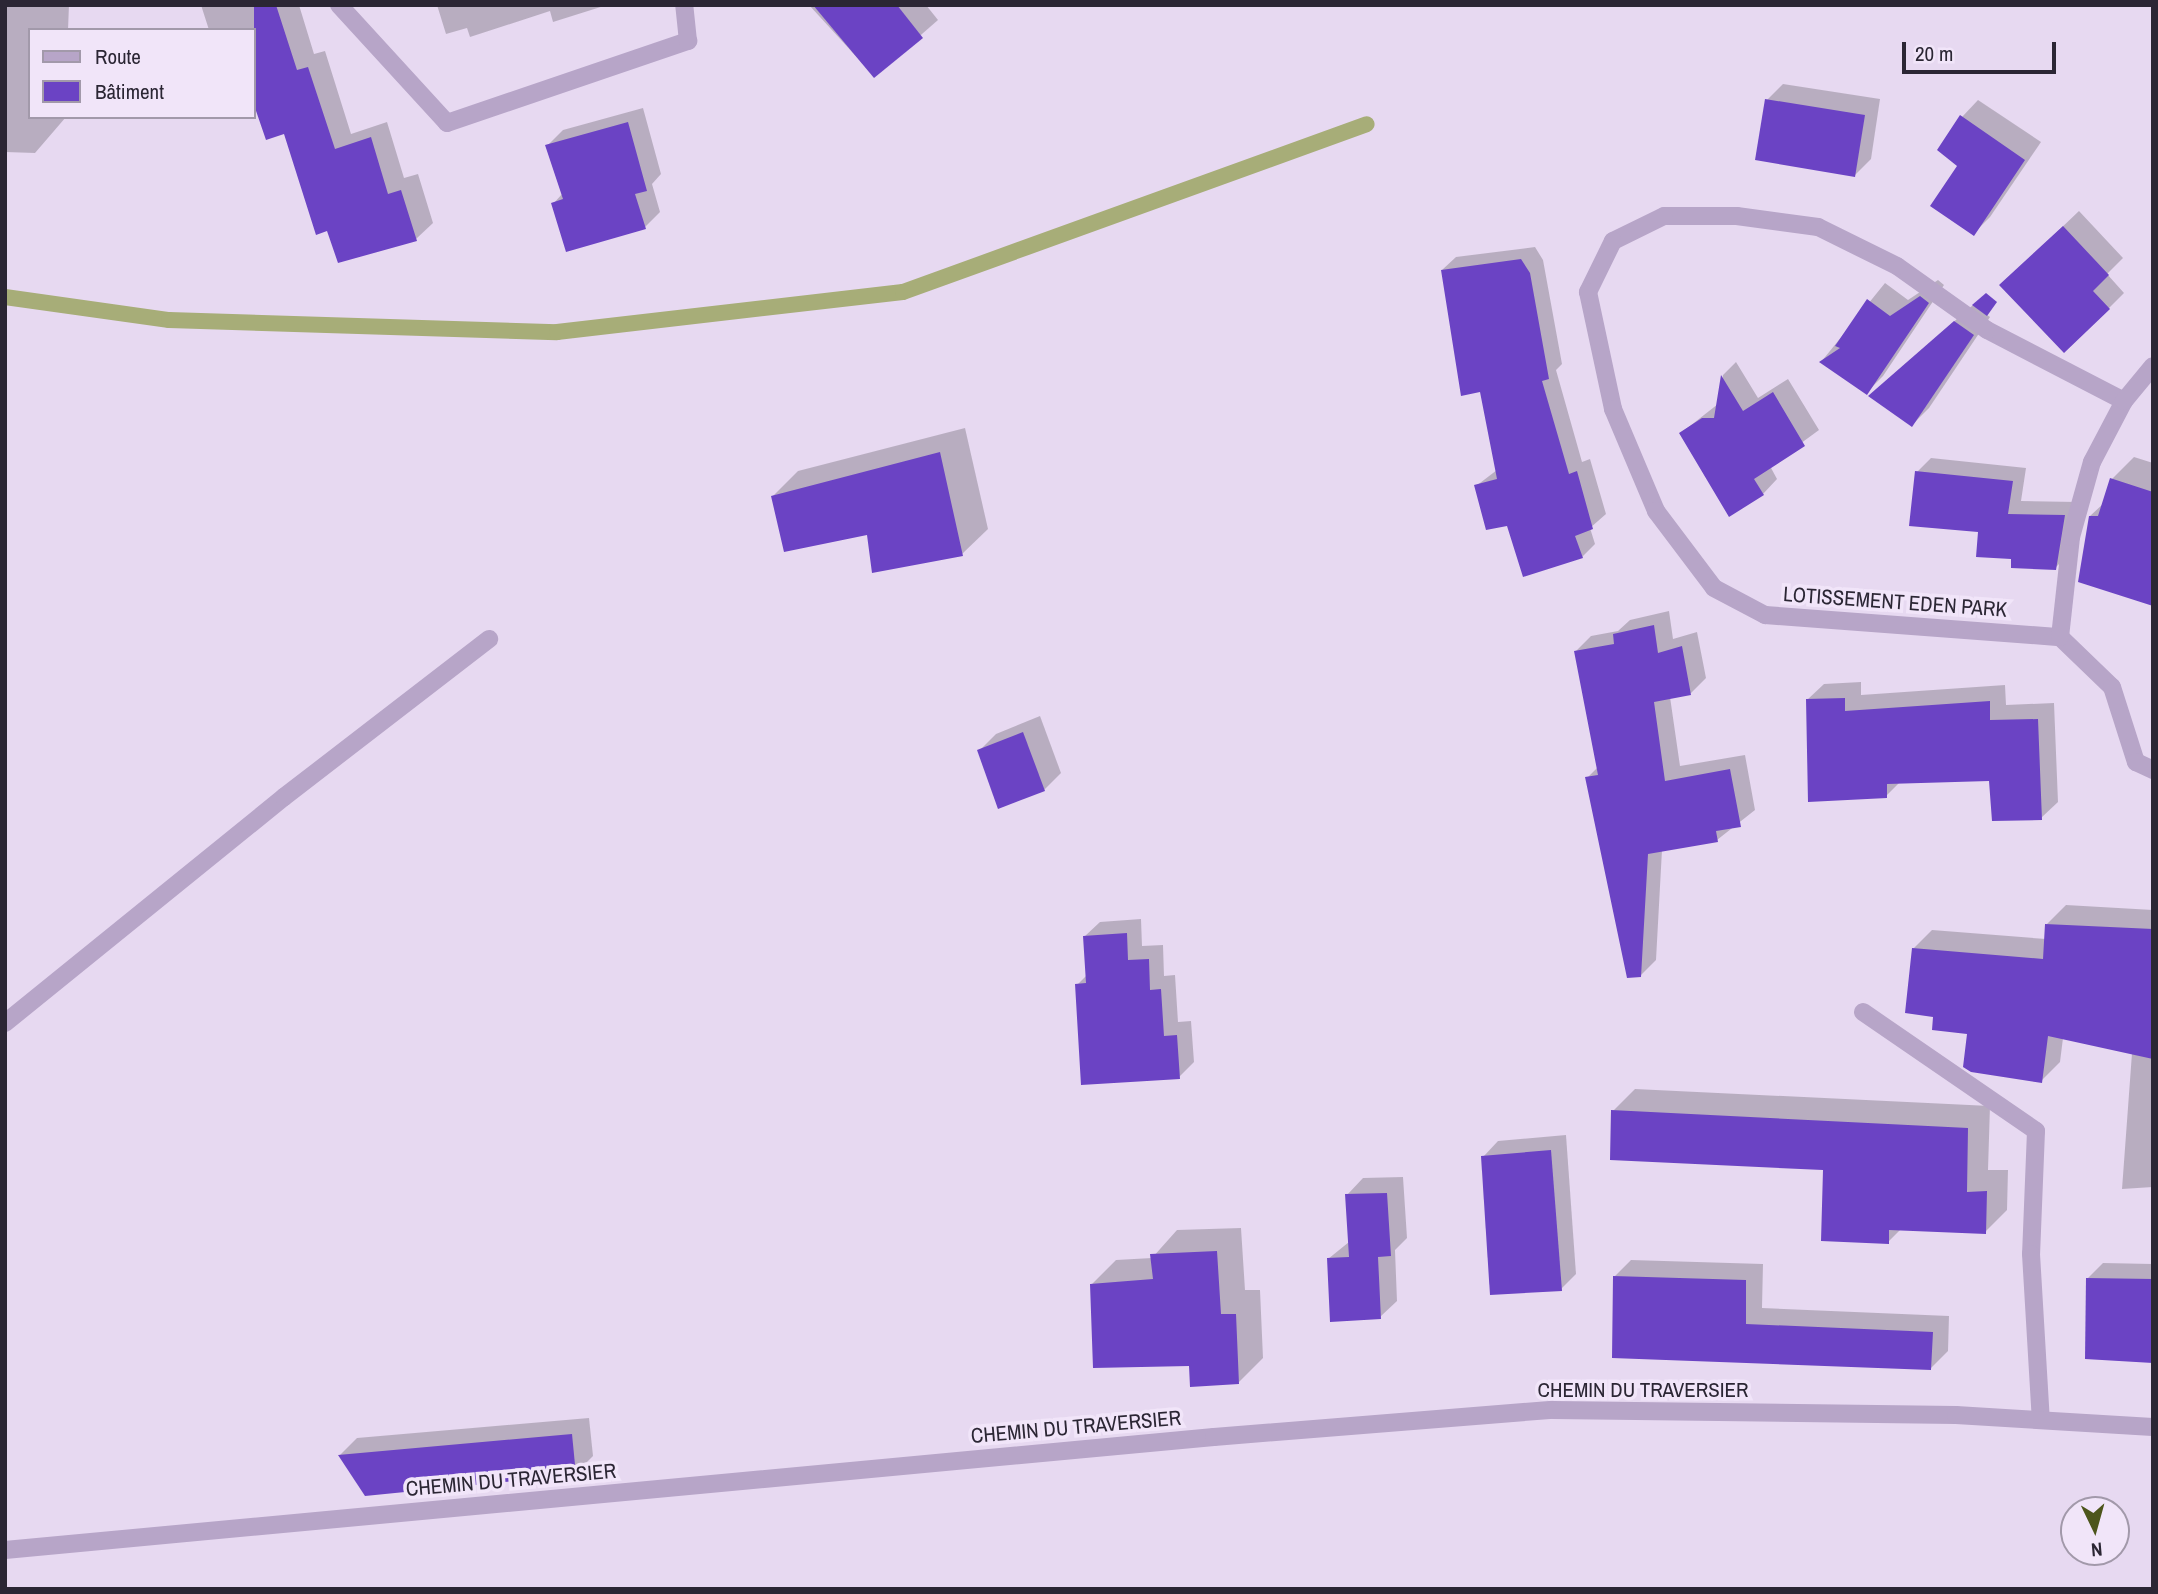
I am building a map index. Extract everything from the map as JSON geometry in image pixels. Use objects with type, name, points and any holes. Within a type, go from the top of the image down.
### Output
[{"type":"street","points":[[339,5],[447,123],[688,41],[684,5]]},
{"type":"street","name":"LOTISSEMENT EDEN PARK","points":[[2060,637],[1765,615],[1714,588],[1656,510],[1613,409],[1588,292],[1613,241],[1664,216],[1738,216],[1818,227],[1897,266],[1987,330],[2124,401]]},
{"type":"street","points":[[2153,366],[2124,401],[2092,462],[2074,525],[2060,637],[2112,687],[2136,762],[2153,770]]},
{"type":"street","points":[[5,1023],[284,797],[489,639]]},
{"type":"street","points":[[1863,1012],[2036,1131],[2031,1254],[2041,1420]]},
{"type":"street","name":"CHEMIN DU TRAVERSIER","points":[[5,1550],[1200,1438],[1553,1410],[1956,1415],[2153,1427]]},
{"type":"building","points":[[254,5],[276,5],[297,70],[308,67],[335,149],[371,137],[388,194],[401,190],[417,241],[338,263],[327,231],[316,235],[284,134],[266,140],[256,111]]},
{"type":"building","points":[[813,5],[897,5],[923,38],[874,78]]},
{"type":"building","points":[[1765,99],[1865,115],[1855,177],[1755,160]]},
{"type":"building","points":[[1960,115],[2025,160],[1974,236],[1930,206],[1957,166],[1937,150]]},
{"type":"building","points":[[628,122],[647,191],[635,194],[646,229],[566,252],[551,203],[563,199],[545,145]]},
{"type":"building","points":[[2063,226],[2109,275],[2093,291],[2110,309],[2064,353],[1999,285]]},
{"type":"building","points":[[1521,259],[1530,273],[1549,379],[1542,381],[1569,474],[1577,471],[1593,529],[1575,536],[1583,558],[1523,577],[1507,526],[1486,530],[1474,485],[1497,479],[1480,392],[1461,396],[1441,270]]},
{"type":"building","points":[[1986,293],[1997,302],[1987,316],[1972,305]]},
{"type":"building","points":[[1920,296],[1929,303],[1867,395],[1819,362],[1840,348],[1835,346],[1867,299],[1890,316]]},
{"type":"building","points":[[1954,321],[1974,335],[1912,427],[1868,396]]},
{"type":"building","points":[[1721,375],[1743,411],[1773,392],[1805,446],[1754,479],[1764,495],[1729,517],[1679,433],[1702,418],[1714,418]]},
{"type":"building","points":[[940,452],[963,556],[872,573],[867,535],[784,552],[771,496]]},
{"type":"building","points":[[1915,471],[2013,481],[2008,514],[2065,515],[2056,570],[2011,568],[2011,559],[1976,557],[1978,532],[1909,526]]},
{"type":"building","points":[[2110,478],[2153,492],[2153,606],[2078,582],[2089,516],[2098,516]]},
{"type":"building","points":[[1654,625],[1658,653],[1682,646],[1691,695],[1654,702],[1665,781],[1730,769],[1741,827],[1716,831],[1718,842],[1648,854],[1641,977],[1627,978],[1585,777],[1598,775],[1574,651],[1614,644],[1613,634]]},
{"type":"building","points":[[1845,698],[1845,711],[1990,701],[1990,720],[2038,719],[2042,820],[1992,821],[1989,781],[1887,784],[1887,798],[1808,802],[1806,699]]},
{"type":"building","points":[[1023,732],[1045,791],[998,809],[977,750]]},
{"type":"building","points":[[2045,924],[2153,929],[2153,1059],[2048,1036],[2042,1083],[1971,1072],[1963,1067],[1967,1034],[1932,1030],[1933,1017],[1905,1013],[1912,948],[2043,959]]},
{"type":"building","points":[[1127,933],[1128,960],[1149,959],[1150,990],[1161,989],[1164,1036],[1177,1035],[1180,1079],[1081,1085],[1075,984],[1086,983],[1083,936]]},
{"type":"building","points":[[1611,1110],[1968,1128],[1967,1192],[1987,1191],[1986,1234],[1889,1230],[1889,1244],[1821,1241],[1823,1170],[1610,1160]]},
{"type":"building","points":[[1551,1150],[1562,1291],[1490,1295],[1481,1156]]},
{"type":"building","points":[[1387,1193],[1391,1256],[1378,1257],[1381,1319],[1330,1322],[1327,1258],[1349,1257],[1345,1194]]},
{"type":"building","points":[[1217,1251],[1221,1314],[1236,1314],[1239,1384],[1190,1387],[1189,1366],[1093,1368],[1090,1284],[1153,1279],[1150,1254]]},
{"type":"building","points":[[1613,1276],[1746,1280],[1746,1324],[1933,1332],[1931,1370],[1612,1358]]},
{"type":"building","points":[[2086,1278],[2153,1279],[2153,1363],[2085,1359]]},
{"type":"building","points":[[572,1434],[576,1475],[365,1496],[338,1455]]},
{"type":"waterway","points":[[5,297],[169,320],[557,332],[903,292],[1367,124]]}]
